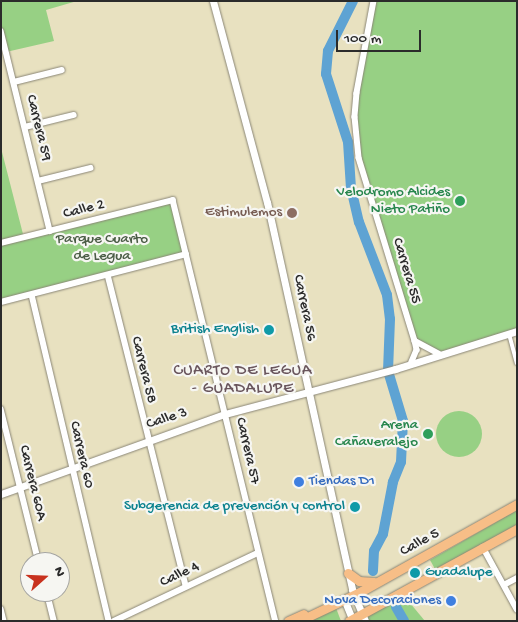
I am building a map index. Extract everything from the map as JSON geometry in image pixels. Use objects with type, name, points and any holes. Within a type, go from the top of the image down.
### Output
[{"type":"main road","name":"Calle 5","points":[[299,621],[354,595],[517,504]]},
{"type":"main road","points":[[352,620],[363,617],[517,529]]},
{"type":"main road","points":[[348,573],[364,582],[379,581]]},
{"type":"main road","name":"Calle 5","points":[[288,621],[334,604]]},
{"type":"street","name":"Carrera 56","points":[[213,1],[260,172],[348,573],[363,617]]},
{"type":"street","name":"Carrera 55","points":[[374,1],[357,93],[355,118],[359,158],[415,341],[417,350],[412,362]]},
{"type":"street","name":"Carrera 59","points":[[1,31],[50,231]]},
{"type":"street","points":[[14,82],[62,70]]},
{"type":"street","points":[[25,127],[74,115]]},
{"type":"street","points":[[38,181],[90,168]]},
{"type":"street","name":"Calle 2","points":[[1,244],[173,200]]},
{"type":"street","name":"Carrera 57","points":[[173,200],[276,621]]},
{"type":"street","points":[[1,302],[108,276],[186,254]]},
{"type":"street","name":"Carrera 58","points":[[108,276],[147,439],[186,586]]},
{"type":"street","name":"Carrera 60","points":[[32,295],[71,468],[109,621]]},
{"type":"street","name":"Calle 3","points":[[1,494],[147,439],[225,414],[308,390],[378,374],[517,331]]},
{"type":"street","points":[[508,333],[517,363]]},
{"type":"street","points":[[415,341],[439,354]]},
{"type":"street","name":"Carrera 60A","points":[[1,409],[36,552]]},
{"type":"street","points":[[483,547],[517,610]]},
{"type":"street","name":"Calle 4","points":[[114,621],[258,553]]},
{"type":"street","points":[[504,585],[517,578]]},
{"type":"street","points":[[344,599],[352,620]]},
{"type":"street","points":[[49,602],[54,621]]},
{"type":"street","points":[[1,609],[4,621]]},
{"type":"green space","points":[[1,1],[77,1],[46,10],[54,41],[6,52],[1,31]]},
{"type":"green space","points":[[374,1],[517,1],[517,331],[439,354],[415,341],[359,158],[355,117]]},
{"type":"green space","name":"Parque Cuarto de Legua","points":[[1,148],[24,238],[173,200],[186,254],[1,302]]},
{"type":"green space","points":[[459,411],[472,415],[478,421],[482,434],[478,447],[472,453],[459,457],[446,453],[440,447],[436,434],[440,421],[446,415]]},
{"type":"green space","points":[[517,510],[517,527],[435,569],[430,560]]},
{"type":"green space","points":[[400,591],[425,621],[365,621],[362,614]]},
{"type":"green space","points":[[336,608],[341,621],[307,621]]},
{"type":"waterway","points":[[353,1],[328,51],[326,74],[348,142],[351,188],[359,222],[387,295],[390,319],[388,371],[403,421],[401,462],[393,482],[383,534],[374,551],[373,571]]},
{"type":"waterway","points":[[396,607],[404,621]]},
{"type":"place","name":"Velodromo Alcides Nieto Patiño","points":[[460,201]]},
{"type":"place","name":"Estimulemos","points":[[292,213]]},
{"type":"place","name":"British English","points":[[269,330]]},
{"type":"place","name":"Arena Cañaveralejo","points":[[428,434]]},
{"type":"place","name":"Tiendas D1","points":[[299,482]]},
{"type":"place","name":"Subgerencia de prevención y control","points":[[355,507]]},
{"type":"place","name":"Guadalupe","points":[[415,573]]},
{"type":"place","name":"Nova Decoraciones","points":[[451,601]]},
{"type":"district","name":"CUARTO DE LEGUA - GUADALUPE","points":[[243,381]]}]
